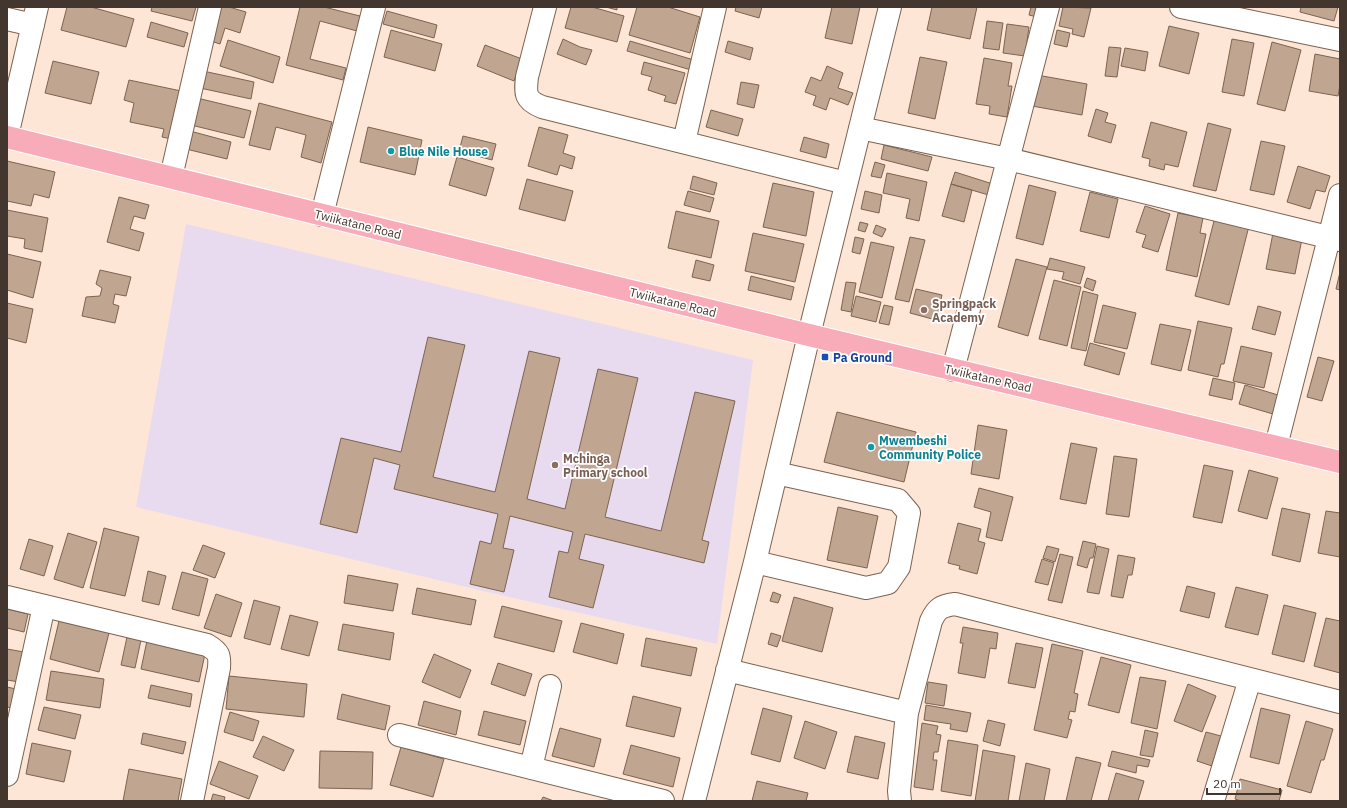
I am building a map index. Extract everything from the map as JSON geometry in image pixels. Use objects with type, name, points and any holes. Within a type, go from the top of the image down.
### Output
[{"type":"main road","name":"Twiikatane Road","points":[[7,136],[809,335],[1340,462]]},
{"type":"street","points":[[172,178],[210,7]]},
{"type":"street","points":[[546,7],[525,89],[528,98],[533,103],[542,107],[846,183]]},
{"type":"street","points":[[684,142],[715,7]]},
{"type":"street","points":[[694,801],[755,562],[890,7]]},
{"type":"street","points":[[954,370],[1048,7]]},
{"type":"street","points":[[1181,7],[1340,40]]},
{"type":"street","points":[[322,215],[368,8]]},
{"type":"street","points":[[7,19],[35,16],[7,136]]},
{"type":"street","points":[[860,128],[1008,159],[1335,239]]},
{"type":"street","points":[[1276,446],[1335,239],[1340,195]]},
{"type":"street","points":[[755,562],[866,588],[888,583],[899,567],[909,513],[898,500],[776,473]]},
{"type":"street","points":[[7,597],[207,645],[215,650],[220,658],[219,668],[192,801]]},
{"type":"street","points":[[900,801],[898,791],[907,713],[930,621],[936,610],[945,605],[955,604],[1340,702]]},
{"type":"street","points":[[7,775],[44,606]]},
{"type":"street","points":[[727,670],[907,713]]},
{"type":"street","points":[[1213,801],[1250,679]]},
{"type":"street","points":[[531,768],[550,686]]},
{"type":"street","points":[[399,735],[663,801]]},
{"type":"shaded area","points":[[186,224],[753,360],[717,644],[483,591],[136,507]]},
{"type":"building","points":[[67,7],[91,7],[134,19],[126,47],[61,30]]},
{"type":"building","points":[[152,7],[196,7],[192,21],[151,11]]},
{"type":"building","points":[[221,7],[229,7],[246,12],[240,33],[225,28],[220,44],[211,41]]},
{"type":"building","points":[[300,7],[324,7],[360,16],[357,31],[320,21],[310,59],[346,68],[343,80],[286,65]]},
{"type":"building","points":[[571,7],[592,7],[624,16],[617,42],[565,28]]},
{"type":"building","points":[[606,7],[617,7],[617,10]]},
{"type":"building","points":[[637,7],[668,7],[700,17],[690,53],[629,35]]},
{"type":"building","points":[[736,7],[762,7],[759,18],[735,11]]},
{"type":"building","points":[[832,7],[860,7],[852,44],[825,38]]},
{"type":"building","points":[[932,7],[977,7],[970,39],[927,30]]},
{"type":"building","points":[[1031,7],[1040,7],[1037,17],[1029,15]]},
{"type":"building","points":[[1063,7],[1091,8],[1084,37],[1072,34],[1073,29],[1059,26]]},
{"type":"building","points":[[1301,7],[1338,7],[1334,21],[1300,12]]},
{"type":"building","points":[[387,11],[437,25],[434,38],[383,24]]},
{"type":"building","points":[[987,21],[1003,23],[999,50],[983,48]]},
{"type":"building","points":[[151,22],[188,33],[184,47],[147,37]]},
{"type":"building","points":[[1007,24],[1029,27],[1025,56],[1003,53]]},
{"type":"building","points":[[1169,26],[1199,33],[1189,74],[1159,66]]},
{"type":"building","points":[[391,30],[442,44],[435,71],[384,57]]},
{"type":"building","points":[[1057,30],[1070,33],[1067,47],[1054,44]]},
{"type":"building","points":[[563,39],[580,47],[592,50],[586,65],[557,54]]},
{"type":"building","points":[[1232,39],[1254,43],[1244,96],[1222,92]]},
{"type":"building","points":[[228,40],[280,57],[273,83],[220,66]]},
{"type":"building","points":[[630,41],[694,60],[691,70],[627,51]]},
{"type":"building","points":[[728,41],[753,48],[750,60],[725,52]]},
{"type":"building","points":[[1272,42],[1301,50],[1285,111],[1257,104]]},
{"type":"building","points":[[485,45],[522,59],[514,81],[477,66]]},
{"type":"building","points":[[1109,47],[1121,48],[1117,77],[1105,76]]},
{"type":"building","points":[[1125,48],[1148,52],[1145,71],[1121,66]]},
{"type":"building","points":[[1315,54],[1340,59],[1340,85],[1338,96],[1309,91]]},
{"type":"building","points":[[920,57],[947,62],[935,119],[908,113]]},
{"type":"building","points":[[984,58],[1012,63],[1008,86],[1012,86],[1007,117],[989,114],[990,106],[976,104]]},
{"type":"building","points":[[53,61],[99,72],[91,104],[45,93]]},
{"type":"building","points":[[644,62],[685,73],[676,104],[664,101],[666,96],[648,90],[652,77],[641,74]]},
{"type":"building","points":[[827,66],[843,73],[838,88],[853,93],[848,105],[830,98],[826,110],[813,105],[816,96],[805,92],[811,77],[821,81]]},
{"type":"building","points":[[203,71],[254,82],[251,99],[200,88]]},
{"type":"building","points":[[1037,75],[1087,84],[1082,115],[1032,106]]},
{"type":"building","points":[[129,80],[186,92],[176,140],[162,137],[164,129],[130,122],[134,103],[124,100]]},
{"type":"building","points":[[741,82],[759,85],[754,108],[737,104]]},
{"type":"building","points":[[197,98],[251,111],[244,138],[191,125]]},
{"type":"building","points":[[259,103],[332,122],[321,163],[301,157],[306,135],[276,127],[270,150],[249,145]]},
{"type":"building","points":[[1096,109],[1108,113],[1105,122],[1116,125],[1111,143],[1088,136]]},
{"type":"building","points":[[711,110],[743,119],[738,136],[706,127]]},
{"type":"building","points":[[1151,122],[1187,132],[1178,167],[1165,164],[1164,170],[1149,166],[1150,159],[1142,157]]},
{"type":"building","points":[[1208,123],[1231,129],[1216,191],[1193,186]]},
{"type":"building","name":"Blue Nile House","points":[[368,127],[422,140],[415,175],[360,162]]},
{"type":"building","points":[[539,127],[568,135],[563,153],[575,157],[572,169],[560,165],[557,175],[528,166]]},
{"type":"building","points":[[190,131],[231,142],[227,159],[186,149]]},
{"type":"building","points":[[463,136],[496,144],[492,160],[459,151]]},
{"type":"building","points":[[804,137],[829,144],[826,158],[800,151]]},
{"type":"building","points":[[1261,141],[1285,146],[1274,195],[1250,190]]},
{"type":"building","points":[[884,145],[932,157],[928,171],[881,159]]},
{"type":"building","points":[[457,157],[494,168],[486,196],[449,185]]},
{"type":"building","points":[[7,161],[55,172],[49,198],[34,194],[31,206],[7,201]]},
{"type":"building","points":[[875,162],[885,165],[881,178],[871,176]]},
{"type":"building","points":[[1298,166],[1330,176],[1325,192],[1316,190],[1310,209],[1287,202]]},
{"type":"building","points":[[955,172],[996,185],[992,196],[951,184]]},
{"type":"building","points":[[887,173],[927,182],[919,221],[906,218],[910,199],[883,193]]},
{"type":"building","points":[[693,176],[717,183],[714,195],[690,189]]},
{"type":"building","points":[[527,179],[573,191],[565,221],[519,209]]},
{"type":"building","points":[[773,183],[814,192],[806,236],[763,227]]},
{"type":"building","points":[[951,184],[972,190],[964,222],[942,216]]},
{"type":"building","points":[[1029,185],[1056,192],[1043,245],[1016,238]]},
{"type":"building","points":[[688,191],[714,198],[710,212],[684,205]]},
{"type":"building","points":[[865,191],[882,195],[879,213],[861,209]]},
{"type":"building","points":[[1090,192],[1118,199],[1109,238],[1080,231]]},
{"type":"building","points":[[119,197],[149,205],[145,219],[134,216],[130,229],[144,233],[139,251],[107,242]]},
{"type":"building","points":[[1145,206],[1170,214],[1158,252],[1142,247],[1146,235],[1136,232]]},
{"type":"building","points":[[7,210],[48,218],[42,252],[24,248],[25,239],[7,236]]},
{"type":"building","points":[[676,211],[719,221],[711,258],[668,248]]},
{"type":"building","points":[[1178,213],[1203,218],[1200,233],[1206,234],[1197,277],[1166,270]]},
{"type":"building","points":[[1215,217],[1249,226],[1229,305],[1195,296]]},
{"type":"building","points":[[860,222],[868,224],[865,232],[858,230]]},
{"type":"building","points":[[876,225],[886,229],[882,237],[873,233]]},
{"type":"building","points":[[753,233],[804,244],[795,282],[745,271]]},
{"type":"building","points":[[1273,233],[1302,239],[1295,274],[1266,269]]},
{"type":"building","points":[[855,237],[864,239],[860,254],[852,252]]},
{"type":"building","points":[[910,237],[925,240],[909,302],[895,299]]},
{"type":"building","points":[[871,242],[894,247],[882,298],[859,292]]},
{"type":"building","points":[[7,254],[41,262],[33,298],[7,290]]},
{"type":"building","points":[[1050,258],[1085,267],[1080,284],[1062,279],[1064,272],[1047,269]]},
{"type":"building","points":[[1016,259],[1047,267],[1028,336],[998,327]]},
{"type":"building","points":[[696,260],[714,265],[710,281],[692,277]]},
{"type":"building","points":[[100,270],[131,277],[126,296],[115,294],[113,304],[119,306],[115,323],[82,316],[86,297],[100,296],[102,288],[96,284]]},
{"type":"building","points":[[1340,272],[1340,290],[1336,289]]},
{"type":"building","points":[[751,276],[794,287],[791,300],[748,290]]},
{"type":"building","points":[[1087,278],[1096,281],[1093,291],[1084,287]]},
{"type":"building","points":[[1054,280],[1081,287],[1067,346],[1039,339]]},
{"type":"building","points":[[846,282],[856,283],[851,312],[841,310]]},
{"type":"building","points":[[916,289],[942,295],[936,320],[910,313]]},
{"type":"building","points":[[1083,291],[1098,295],[1086,351],[1071,348]]},
{"type":"building","points":[[856,296],[881,302],[876,322],[851,316]]},
{"type":"building","points":[[7,303],[33,309],[26,343],[7,338]]},
{"type":"building","points":[[884,305],[893,307],[889,325],[879,323]]},
{"type":"building","points":[[1103,305],[1136,313],[1127,349],[1094,342]]},
{"type":"building","points":[[1258,306],[1281,312],[1275,335],[1252,329]]},
{"type":"building","points":[[1198,321],[1232,328],[1224,364],[1221,364],[1218,377],[1188,370]]},
{"type":"building","points":[[1160,324],[1191,330],[1181,371],[1151,364]]},
{"type":"building","name":"Mchinga Primary school","points":[[428,337],[465,345],[433,477],[495,492],[529,351],[560,358],[527,499],[565,509],[598,369],[638,378],[605,517],[661,531],[695,392],[735,401],[702,540],[709,542],[704,563],[585,534],[579,559],[604,565],[593,608],[549,597],[559,551],[568,553],[573,532],[510,516],[503,548],[514,550],[504,592],[470,584],[480,541],[491,544],[498,514],[394,489],[400,465],[374,458],[357,533],[320,524],[341,438],[401,452]]},
{"type":"building","points":[[1090,343],[1125,353],[1119,375],[1084,365]]},
{"type":"building","points":[[1241,346],[1272,353],[1264,388],[1233,381]]},
{"type":"building","points":[[1318,357],[1334,361],[1322,401],[1307,397]]},
{"type":"building","points":[[1213,378],[1235,383],[1232,400],[1209,395]]},
{"type":"building","points":[[1245,385],[1278,395],[1273,414],[1239,404]]},
{"type":"building","name":"Mwembeshi Community Police","points":[[837,412],[916,432],[904,482],[824,462]]},
{"type":"building","points":[[978,425],[1007,430],[999,479],[971,474]]},
{"type":"building","points":[[1071,443],[1097,448],[1086,504],[1060,499]]},
{"type":"building","points":[[1114,456],[1137,459],[1129,517],[1106,514]]},
{"type":"building","points":[[1204,465],[1233,471],[1222,523],[1193,517]]},
{"type":"building","points":[[1249,470],[1278,478],[1267,519],[1238,511]]},
{"type":"building","points":[[979,488],[1013,497],[1002,541],[986,537],[991,512],[974,507]]},
{"type":"building","points":[[838,507],[878,516],[867,568],[827,560]]},
{"type":"building","points":[[1282,508],[1310,514],[1300,562],[1272,555]]},
{"type":"building","points":[[1326,511],[1340,513],[1340,557],[1318,553]]},
{"type":"building","points":[[958,523],[981,529],[978,541],[985,543],[977,574],[959,569],[960,566],[948,563]]},
{"type":"building","points":[[104,528],[139,537],[125,596],[90,588]]},
{"type":"building","points":[[68,533],[97,542],[83,588],[54,579]]},
{"type":"building","points":[[29,539],[53,546],[44,576],[20,569]]},
{"type":"building","points":[[1083,541],[1096,544],[1093,558],[1090,558],[1087,568],[1077,565]]},
{"type":"building","points":[[203,545],[225,553],[215,578],[193,570]]},
{"type":"building","points":[[1047,546],[1059,549],[1055,562],[1043,558]]},
{"type":"building","points":[[1097,546],[1109,549],[1099,594],[1087,592]]},
{"type":"building","points":[[1060,554],[1073,557],[1062,603],[1048,600]]},
{"type":"building","points":[[1118,555],[1135,558],[1132,575],[1128,575],[1123,598],[1111,596]]},
{"type":"building","points":[[1042,559],[1054,563],[1048,585],[1035,582]]},
{"type":"building","points":[[148,571],[166,576],[159,605],[142,601]]},
{"type":"building","points":[[182,572],[208,579],[199,616],[172,609]]},
{"type":"building","points":[[348,575],[398,584],[393,611],[344,603]]},
{"type":"building","points":[[1187,586],[1215,593],[1209,618],[1180,611]]},
{"type":"building","points":[[1236,587],[1268,595],[1258,635],[1225,627]]},
{"type":"building","points":[[417,588],[476,600],[471,625],[412,614]]},
{"type":"building","points":[[773,592],[781,595],[778,603],[770,601]]},
{"type":"building","points":[[216,594],[242,603],[231,637],[204,628]]},
{"type":"building","points":[[794,597],[833,608],[822,652],[782,641]]},
{"type":"building","points":[[254,600],[280,607],[270,645],[244,638]]},
{"type":"building","points":[[1284,605],[1316,613],[1304,662],[1272,654]]},
{"type":"building","points":[[502,606],[562,621],[554,652],[494,637]]},
{"type":"building","points":[[7,609],[28,614],[24,632],[7,628]]},
{"type":"building","points":[[290,615],[318,622],[309,656],[281,649]]},
{"type":"building","points":[[1326,618],[1340,621],[1340,673],[1314,666]]},
{"type":"building","points":[[59,621],[109,633],[99,672],[50,659]]},
{"type":"building","points":[[581,623],[624,634],[617,664],[573,652]]},
{"type":"building","points":[[343,624],[394,633],[390,660],[338,650]]},
{"type":"building","points":[[963,627],[998,633],[996,649],[990,648],[985,678],[958,673],[963,643],[960,643]]},
{"type":"building","points":[[771,633],[781,636],[777,647],[768,644]]},
{"type":"building","points":[[148,636],[206,649],[199,682],[141,669]]},
{"type":"building","points":[[127,637],[141,640],[135,668],[121,665]]},
{"type":"building","points":[[646,638],[697,648],[691,676],[641,666]]},
{"type":"building","points":[[1016,643],[1043,648],[1035,688],[1008,683]]},
{"type":"building","points":[[1052,644],[1083,651],[1074,693],[1078,694],[1075,712],[1070,711],[1068,719],[1072,720],[1067,738],[1034,730]]},
{"type":"building","points":[[7,649],[24,652],[19,682],[7,680]]},
{"type":"building","points":[[434,654],[471,670],[460,698],[422,682]]},
{"type":"building","points":[[1101,657],[1131,665],[1119,713],[1088,705]]},
{"type":"building","points":[[498,663],[532,674],[525,696],[491,684]]},
{"type":"building","points":[[51,671],[104,679],[100,708],[46,700]]},
{"type":"building","points":[[229,676],[307,684],[304,717],[226,709]]},
{"type":"building","points":[[1140,677],[1166,681],[1157,729],[1131,723]]},
{"type":"building","points":[[928,682],[947,685],[944,706],[925,703]]},
{"type":"building","points":[[1188,684],[1216,696],[1202,732],[1174,721]]},
{"type":"building","points":[[151,685],[192,694],[190,707],[148,698]]},
{"type":"building","points":[[7,687],[16,689],[12,708],[7,707]]},
{"type":"building","points":[[342,694],[390,706],[385,730],[337,719]]},
{"type":"building","points":[[633,696],[681,708],[674,737],[626,726]]},
{"type":"building","points":[[424,701],[461,711],[456,735],[418,725]]},
{"type":"building","points":[[926,705],[971,713],[967,732],[950,729],[951,724],[924,720]]},
{"type":"building","points":[[44,707],[81,715],[75,739],[38,730]]},
{"type":"building","points":[[763,708],[792,716],[780,762],[751,754]]},
{"type":"building","points":[[1261,708],[1290,715],[1279,764],[1250,757]]},
{"type":"building","points":[[484,711],[526,721],[520,745],[478,735]]},
{"type":"building","points":[[230,712],[259,721],[253,741],[224,732]]},
{"type":"building","points":[[988,720],[1005,724],[1000,746],[983,741]]},
{"type":"building","points":[[805,721],[837,732],[825,769],[794,758]]},
{"type":"building","points":[[1306,721],[1333,729],[1324,760],[1321,760],[1311,793],[1287,786]]},
{"type":"building","points":[[922,723],[938,726],[936,734],[941,735],[938,752],[934,752],[933,760],[937,760],[933,790],[914,787]]},
{"type":"building","points":[[560,728],[601,739],[594,767],[552,756]]},
{"type":"building","points":[[1145,730],[1158,733],[1153,757],[1140,755]]},
{"type":"building","points":[[1206,732],[1221,736],[1212,766],[1197,761]]},
{"type":"building","points":[[143,733],[186,742],[183,754],[141,744]]},
{"type":"building","points":[[263,736],[294,750],[284,771],[253,757]]},
{"type":"building","points":[[855,736],[885,743],[878,779],[847,772]]},
{"type":"building","points":[[948,740],[978,745],[971,796],[941,791]]},
{"type":"building","points":[[32,743],[71,751],[64,782],[26,774]]},
{"type":"building","points":[[631,745],[680,758],[673,787],[623,774]]},
{"type":"building","points":[[401,747],[444,759],[433,797],[390,785]]},
{"type":"building","points":[[983,750],[1015,756],[1008,801],[975,801]]},
{"type":"building","points":[[320,751],[373,752],[372,789],[319,788]]},
{"type":"building","points":[[1112,751],[1150,760],[1148,767],[1137,765],[1136,773],[1108,766]]},
{"type":"building","points":[[1076,757],[1101,763],[1091,801],[1066,801]]},
{"type":"building","points":[[219,761],[258,776],[249,799],[210,784]]},
{"type":"building","points":[[1026,763],[1050,769],[1044,801],[1019,801]]},
{"type":"building","points":[[129,769],[182,779],[178,801],[123,801]]},
{"type":"building","points":[[1116,773],[1144,781],[1138,801],[1108,801]]},
{"type":"building","points":[[1240,779],[1282,790],[1279,801],[1241,801],[1235,799]]},
{"type":"building","points":[[757,781],[808,793],[806,801],[752,801]]},
{"type":"building","points":[[213,794],[225,797],[224,801],[211,801]]},
{"type":"building","points":[[543,797],[554,801],[541,801]]},
{"type":"place","name":"Blue Nile House","points":[[391,151]]},
{"type":"place","name":"Springpack Academy","points":[[924,310]]},
{"type":"place","name":"Pa Ground","points":[[825,357]]},
{"type":"place","name":"Mwembeshi Community Police","points":[[871,447]]},
{"type":"place","name":"Mchinga Primary school","points":[[555,465]]}]
